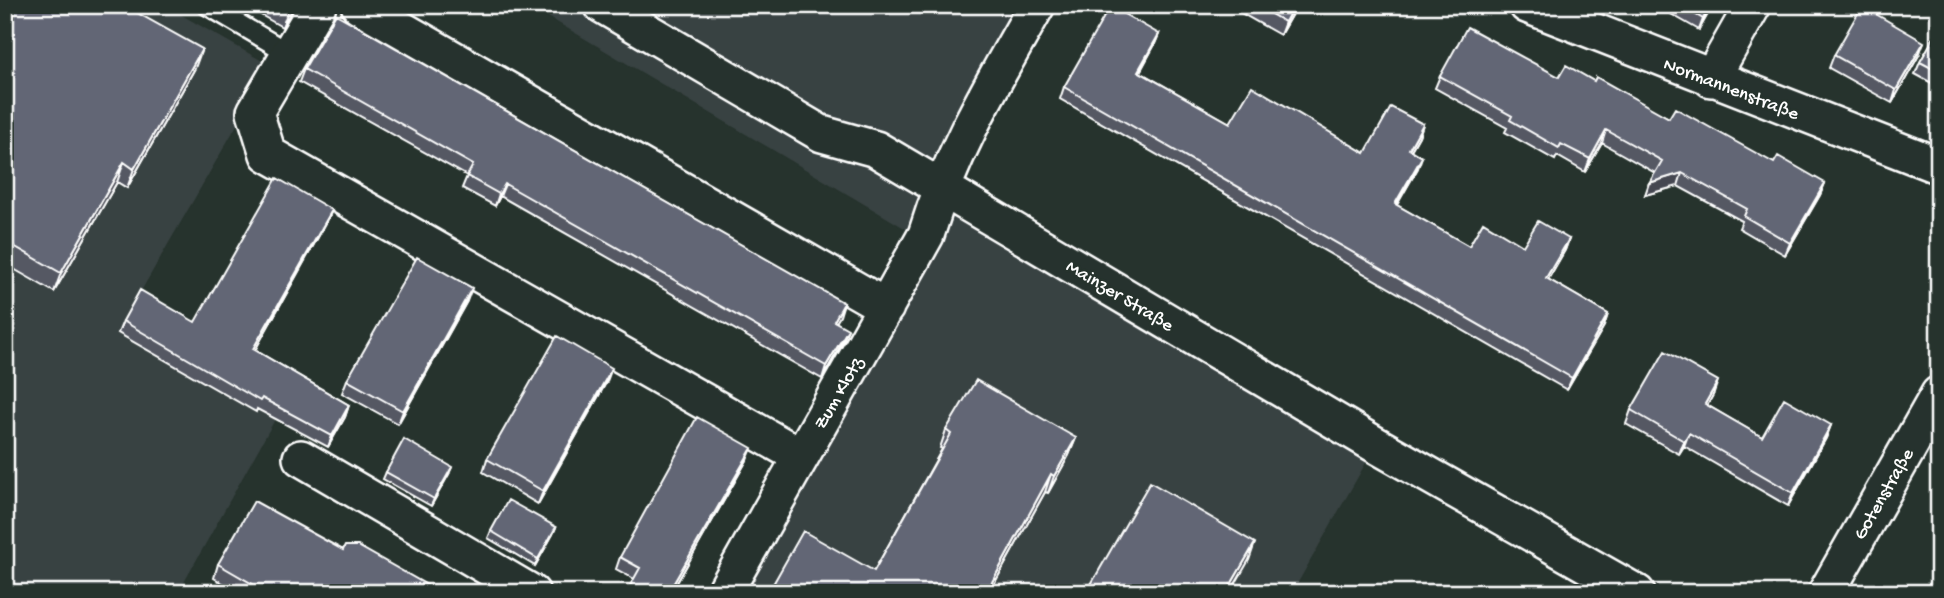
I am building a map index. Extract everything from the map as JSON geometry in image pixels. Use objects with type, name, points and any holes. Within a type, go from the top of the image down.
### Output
[{"type":"street","points":[[318,5],[255,112],[268,154],[800,456]]},
{"type":"street","points":[[359,5],[886,307]]},
{"type":"street","name":"Mainzer Straße","points":[[602,5],[822,134],[876,149],[1376,445],[1637,593]]},
{"type":"street","name":"Zum Klotz","points":[[724,593],[926,234],[941,187],[965,132],[1037,5]]},
{"type":"street","name":"Normannenstraße","points":[[1527,5],[1939,166]]},
{"type":"street","points":[[1711,79],[1753,5]]},
{"type":"street","name":"Gotenstraße","points":[[1826,593],[1939,394]]},
{"type":"street","points":[[301,458],[532,593]]},
{"type":"lane","points":[[206,5],[290,54]]},
{"type":"shaded area","points":[[5,5],[164,5],[271,66],[137,298],[292,389],[178,593],[5,593]]},
{"type":"shaded area","points":[[528,5],[1037,5],[941,187],[1376,445],[1292,593],[713,593],[918,236]]},
{"type":"building","points":[[5,5],[123,5],[202,49],[134,169],[124,162],[61,273],[5,241],[5,218],[11,209],[5,206]]},
{"type":"building","points":[[1255,5],[1294,5],[1285,22]]},
{"type":"building","points":[[1679,5],[1711,5],[1703,19]]},
{"type":"building","points":[[1110,6],[1159,34],[1138,71],[1230,123],[1252,86],[1365,153],[1391,107],[1423,124],[1409,149],[1422,157],[1395,204],[1469,246],[1483,222],[1523,246],[1538,221],[1569,239],[1546,278],[1608,314],[1572,378],[1064,87]]},
{"type":"building","points":[[1862,6],[1924,42],[1896,90],[1834,55]]},
{"type":"building","points":[[336,14],[844,303],[834,321],[848,329],[826,366],[505,184],[499,194],[467,176],[473,165],[304,69]]},
{"type":"building","points":[[1467,27],[1559,77],[1566,65],[1594,81],[1596,77],[1669,118],[1675,108],[1774,163],[1778,156],[1825,183],[1790,243],[1744,216],[1747,209],[1682,173],[1649,183],[1662,161],[1606,130],[1590,159],[1561,144],[1559,148],[1510,120],[1512,116],[1440,76]]},
{"type":"building","points":[[1939,30],[1939,72],[1920,62]]},
{"type":"building","points":[[277,178],[332,210],[253,349],[349,405],[332,436],[262,398],[260,401],[123,321],[140,290],[195,322]]},
{"type":"building","points":[[417,257],[472,288],[403,411],[347,380]]},
{"type":"building","points":[[557,336],[612,368],[543,491],[487,459]]},
{"type":"building","points":[[1665,351],[1718,381],[1705,404],[1762,437],[1784,398],[1831,425],[1793,493],[1689,433],[1684,441],[1631,410]]},
{"type":"building","points":[[976,380],[1076,438],[1054,476],[1051,474],[986,593],[768,593],[803,531],[874,571],[951,434],[946,430]]},
{"type":"building","points":[[697,417],[752,448],[668,593],[626,593],[640,568],[620,557]]},
{"type":"building","points":[[404,439],[452,467],[434,499],[386,472]]},
{"type":"building","points":[[1150,482],[1255,543],[1226,593],[1086,593]]},
{"type":"building","points":[[508,500],[556,527],[538,559],[491,531]]},
{"type":"building","points":[[254,501],[343,550],[345,546],[358,546],[441,593],[268,593],[218,564]]}]
